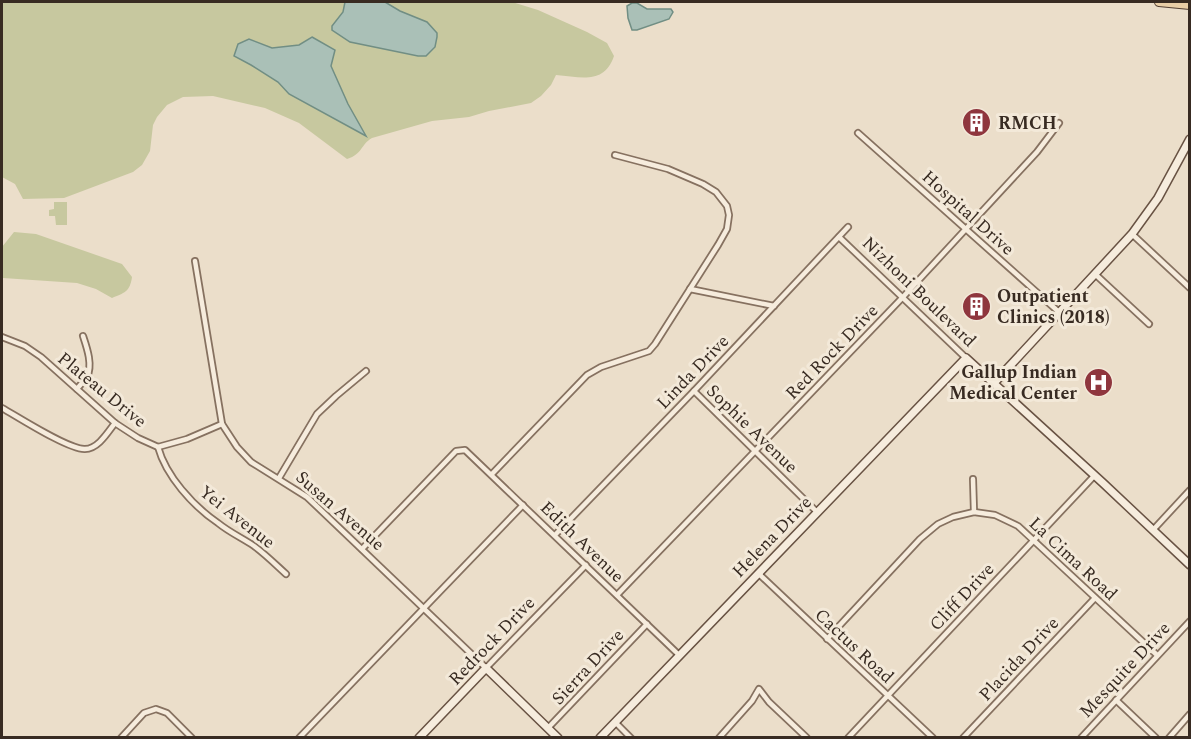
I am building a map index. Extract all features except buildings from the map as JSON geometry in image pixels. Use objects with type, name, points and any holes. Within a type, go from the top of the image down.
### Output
[{"type":"main road","points":[[1159,2],[1190,5]]},
{"type":"main road","points":[[994,383],[1132,234],[1158,198],[1190,139]]},
{"type":"main road","name":"Nizhoni Boulevard","points":[[966,357],[1190,565]]},
{"type":"main road","name":"Helena Drive","points":[[600,738],[966,357]]},
{"type":"main road","name":"Susan Avenue","points":[[486,668],[558,738]]},
{"type":"main road","name":"Redrock Drive","points":[[419,738],[486,668]]},
{"type":"street","name":"Red Rock Drive","points":[[617,595],[903,297],[1037,152],[1059,123]]},
{"type":"street","name":"Hospital Drive","points":[[858,133],[1060,313]]},
{"type":"street","points":[[492,474],[587,375],[601,367],[649,351],[656,344],[727,229],[729,215],[727,206],[716,192],[668,169],[615,155]]},
{"type":"street","name":"Linda Drive","points":[[555,535],[848,227]]},
{"type":"street","points":[[1132,234],[1190,288]]},
{"type":"street","name":"Nizhoni Boulevard","points":[[839,237],[966,357]]},
{"type":"street","name":"Susan Avenue","points":[[195,261],[222,424],[237,447],[251,462],[307,497],[486,668]]},
{"type":"street","points":[[1095,274],[1149,324]]},
{"type":"street","points":[[690,289],[774,306]]},
{"type":"street","points":[[77,389],[88,372],[87,349],[83,336]]},
{"type":"street","name":"Plateau Drive","points":[[2,337],[25,346],[115,423],[138,438],[158,447],[187,439],[222,424]]},
{"type":"street","points":[[279,478],[317,414],[366,371]]},
{"type":"street","name":"Sophie Avenue","points":[[694,391],[818,512]]},
{"type":"street","points":[[2,408],[72,447],[86,449],[98,443],[115,423]]},
{"type":"street","name":"Yei Avenue","points":[[158,447],[161,458],[179,486],[198,508],[218,524],[255,547],[286,573]]},
{"type":"street","name":"Edith Avenue","points":[[362,549],[456,451],[465,450],[679,655]]},
{"type":"street","name":"Cliff Drive","points":[[849,738],[1095,475]]},
{"type":"street","points":[[973,479],[974,512]]},
{"type":"street","points":[[1152,531],[1190,490]]},
{"type":"street","points":[[299,738],[524,505]]},
{"type":"street","name":"La Cima Road","points":[[827,639],[920,539],[938,524],[953,517],[974,512],[995,515],[1018,526],[1157,656]]},
{"type":"street","name":"Redrock Drive","points":[[486,668],[586,565]]},
{"type":"street","name":"Cactus Road","points":[[758,573],[933,738]]},
{"type":"street","name":"Placida Drive","points":[[963,738],[1095,598]]},
{"type":"street","name":"Mesquite Drive","points":[[1081,738],[1190,621]]},
{"type":"street","name":"Sierra Drive","points":[[548,728],[647,624]]},
{"type":"street","points":[[719,738],[753,701],[759,689],[769,702],[807,738]]},
{"type":"street","points":[[1116,700],[1156,738]]},
{"type":"street","points":[[121,738],[144,713],[156,709],[167,713],[192,738]]},
{"type":"street","points":[[1169,738],[1190,714]]},
{"type":"street","points":[[615,722],[631,738]]},
{"type":"green space","points":[[2,2],[512,2],[538,10],[587,32],[607,43],[614,56],[610,65],[598,75],[583,78],[556,75],[551,85],[531,103],[469,117],[432,121],[372,138],[356,155],[347,159],[299,123],[265,108],[213,96],[183,97],[167,105],[157,117],[153,125],[150,151],[142,165],[133,172],[64,198],[23,199],[15,184],[2,177]]},
{"type":"green space","points":[[54,202],[67,202],[67,225],[56,225],[55,216],[49,216],[49,210],[54,209]]},
{"type":"green space","points":[[14,232],[36,234],[122,264],[132,277],[130,286],[123,293],[112,298],[96,289],[77,283],[3,278],[2,247]]},
{"type":"shaded area","points":[[345,2],[385,2],[427,22],[437,33],[435,47],[426,56],[418,56],[350,42],[332,30],[332,26],[343,12]]},
{"type":"shaded area","points":[[637,3],[647,9],[671,9],[673,12],[669,19],[632,30],[627,6]]},
{"type":"shaded area","points":[[312,37],[335,50],[331,66],[366,136],[289,94],[278,82],[234,56],[238,44],[249,39],[272,48],[299,45]]},
{"type":"place","name":"RMCH","points":[[977,123]]},
{"type":"place","name":"Outpatient Clinics (2018)","points":[[976,306]]},
{"type":"place","name":"Gallup Indian Medical Center","points":[[1098,382]]}]
